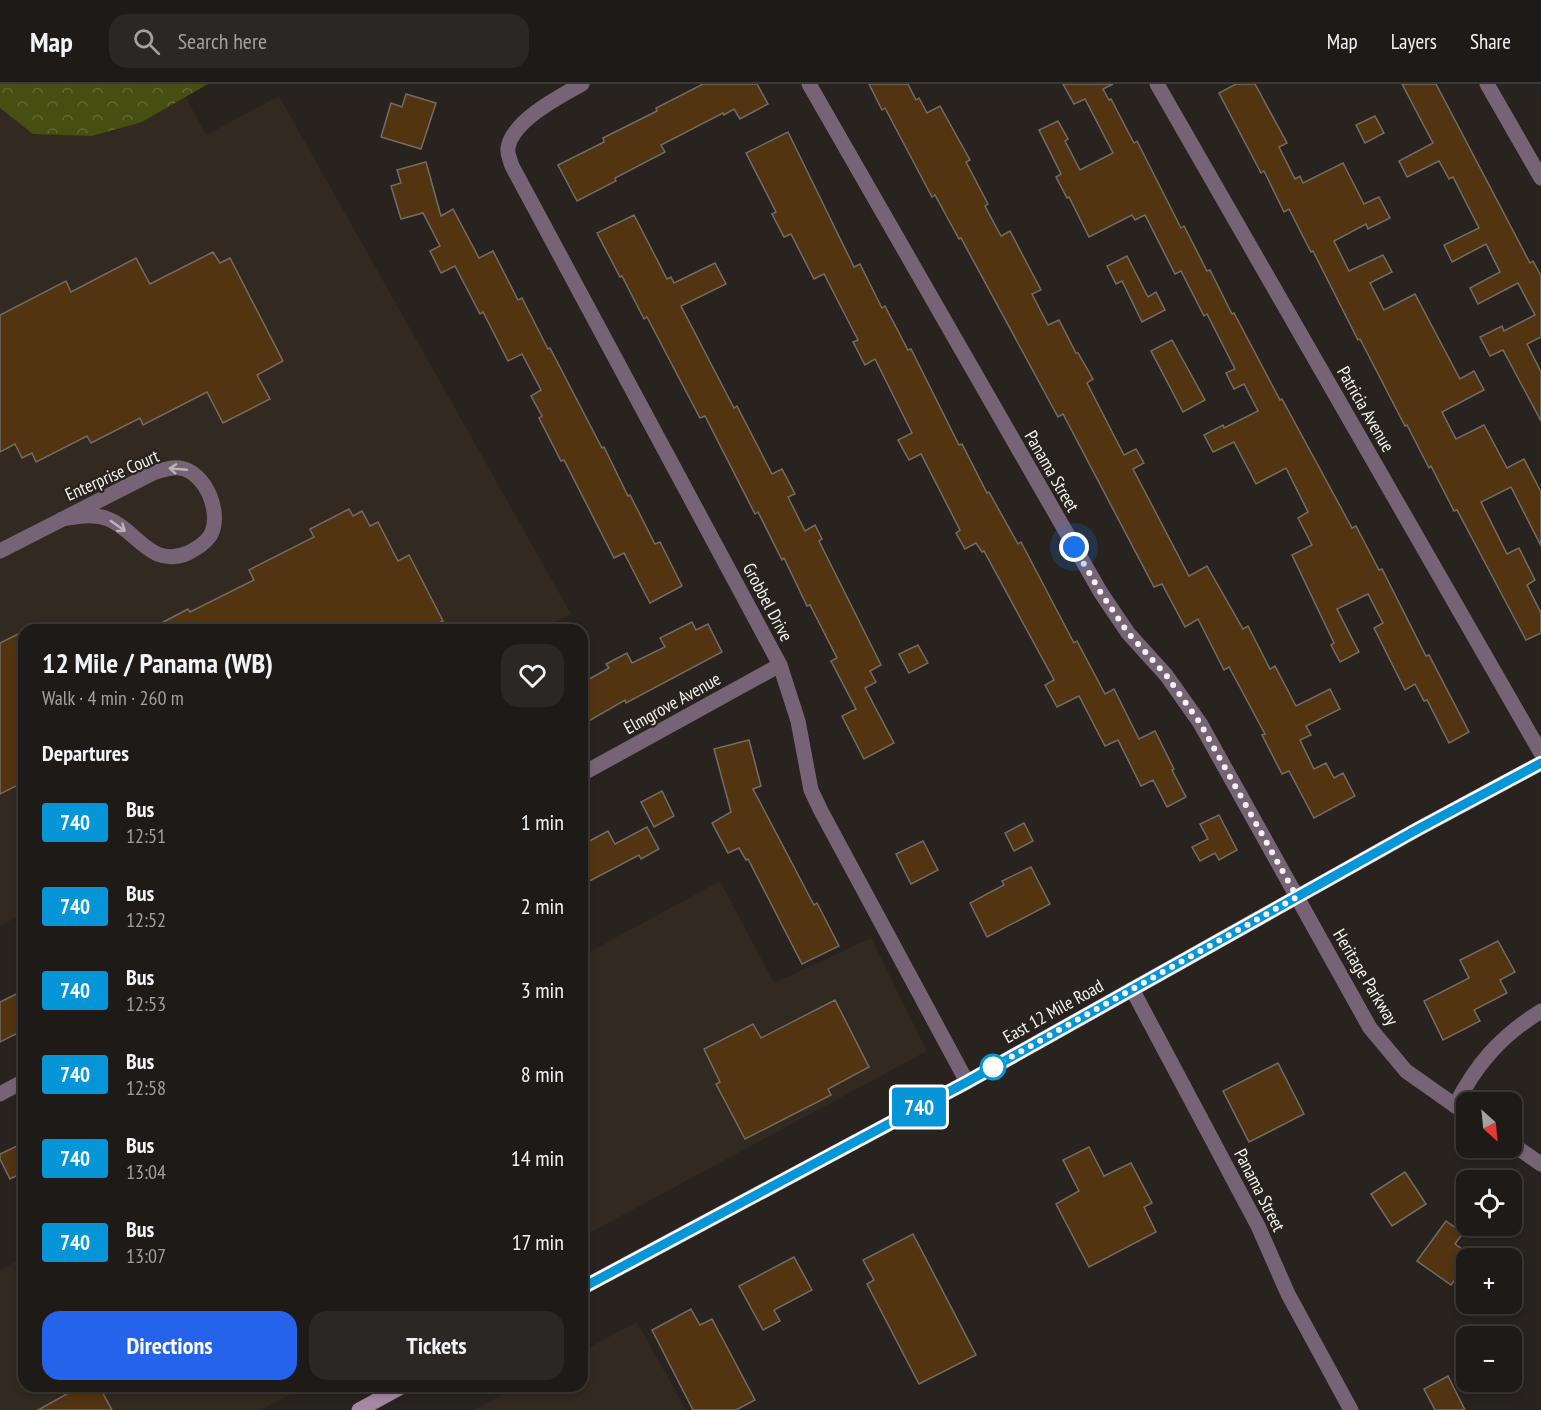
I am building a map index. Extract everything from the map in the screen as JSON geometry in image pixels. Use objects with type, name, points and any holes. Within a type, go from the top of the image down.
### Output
[{"type":"main road","name":"East 12 Mile Road","points":[[588,1285],[967,1082],[1541,763]]},
{"type":"main road","points":[[359,1410],[392,1392]]},
{"type":"street","name":"Grobbel Drive","points":[[582,84],[519,126],[511,136],[507,150],[523,189],[780,665],[798,720],[812,790],[821,811],[967,1082]]},
{"type":"street","name":"Panama Street","points":[[809,84],[1101,593],[1128,633],[1166,675],[1200,723],[1297,897]]},
{"type":"street","name":"Patricia Avenue","points":[[1157,84],[1541,753]]},
{"type":"street","points":[[1487,84],[1541,178]]},
{"type":"street","name":"Enterprise Court","points":[[0,551],[62,519],[153,473],[167,468],[188,470],[202,482],[210,497],[214,517],[210,535],[197,549],[179,556],[167,557],[147,549],[111,520],[85,516],[62,519]]},
{"type":"street","name":"Elmgrove Avenue","points":[[588,771],[780,665]]},
{"type":"street","name":"Heritage Parkway","points":[[1297,897],[1370,1028],[1406,1071],[1456,1106]]},
{"type":"street","name":"Panama Street","points":[[1132,989],[1258,1226],[1288,1294],[1351,1410]]},
{"type":"street","points":[[1466,1092],[1469,1080],[1491,1051],[1522,1023],[1541,1011]]},
{"type":"street","points":[[0,1094],[18,1084]]},
{"type":"street","points":[[1522,1151],[1541,1164]]},
{"type":"shaded area","points":[[0,84],[179,84],[206,135],[279,96],[571,614],[552,624],[18,624],[18,916],[0,926]]},
{"type":"shaded area","points":[[720,881],[774,983],[871,938],[927,1051],[588,1234],[588,953]]},
{"type":"shaded area","points":[[18,1260],[18,1392],[295,1392],[261,1410],[0,1410],[0,1270]]},
{"type":"shaded area","points":[[637,1322],[686,1410],[474,1410],[507,1392],[588,1392],[588,1348]]},
{"type":"green space","points":[[0,84],[208,84],[142,122],[92,136],[33,134],[0,108]]},
{"type":"building","points":[[703,84],[757,84],[768,104],[740,119],[734,109],[724,115],[723,113],[661,145],[665,152],[577,201],[558,165],[604,142],[603,138],[657,111],[656,108]]},
{"type":"building","points":[[869,84],[908,84],[916,100],[919,98],[927,113],[940,106],[970,160],[966,162],[988,204],[985,206],[1001,236],[1010,231],[1041,290],[1032,294],[1048,325],[1059,320],[1093,379],[1087,383],[1124,455],[1136,449],[1144,463],[1133,469],[1189,576],[1207,566],[1243,629],[1248,626],[1270,669],[1275,666],[1296,706],[1330,689],[1340,709],[1306,726],[1311,735],[1300,740],[1314,769],[1326,763],[1334,778],[1343,773],[1355,796],[1314,818],[1289,771],[1282,774],[1262,735],[1265,734],[1229,667],[1224,670],[1198,619],[1185,627],[1162,584],[1154,587],[1063,414],[1058,417],[961,238],[959,239],[935,195],[932,197],[885,108],[882,110]]},
{"type":"building","points":[[1063,84],[1113,84],[1103,89],[1109,100],[1111,99],[1134,143],[1137,141],[1181,228],[1184,226],[1207,271],[1210,270],[1232,314],[1234,313],[1352,528],[1356,526],[1379,570],[1382,569],[1426,656],[1429,655],[1469,732],[1449,743],[1427,700],[1424,701],[1415,684],[1405,690],[1374,628],[1383,623],[1368,594],[1337,609],[1359,652],[1340,662],[1331,645],[1334,643],[1292,555],[1312,545],[1298,518],[1308,512],[1286,468],[1256,484],[1234,442],[1213,452],[1204,435],[1258,411],[1244,384],[1234,389],[1226,373],[1235,369],[1207,314],[1204,316],[1181,271],[1175,274],[1145,215],[1135,220],[1132,215],[1089,237],[1056,177],[1061,174],[1039,130],[1058,121],[1068,139],[1065,141],[1080,170],[1113,153],[1085,99],[1074,104]]},
{"type":"building","points":[[1236,84],[1255,84],[1287,143],[1279,147],[1295,179],[1300,176],[1303,183],[1343,163],[1364,204],[1379,197],[1390,218],[1368,229],[1366,224],[1334,241],[1349,271],[1383,255],[1392,272],[1370,283],[1384,310],[1415,294],[1460,379],[1474,371],[1484,390],[1442,412],[1456,439],[1484,425],[1507,468],[1524,459],[1541,492],[1541,546],[1511,487],[1481,502],[1507,554],[1519,548],[1535,580],[1527,585],[1541,613],[1541,633],[1526,640],[1457,510],[1454,511],[1431,466],[1429,468],[1407,425],[1405,426],[1313,251],[1311,252],[1289,209],[1284,212],[1264,171],[1261,173],[1219,93]]},
{"type":"building","points":[[1402,84],[1436,84],[1530,263],[1533,261],[1541,276],[1541,337],[1527,344],[1541,372],[1541,421],[1503,350],[1490,356],[1480,337],[1502,326],[1504,331],[1535,315],[1518,283],[1478,304],[1470,288],[1500,272],[1486,244],[1452,262],[1444,245],[1479,228],[1453,177],[1449,179],[1439,161],[1407,177],[1399,161],[1433,143]]},
{"type":"building","points":[[406,94],[436,103],[421,149],[381,137],[391,103],[402,107]]},
{"type":"building","points":[[1375,116],[1384,133],[1365,143],[1356,125]]},
{"type":"building","points":[[788,132],[854,267],[860,264],[882,308],[885,306],[908,350],[911,349],[959,445],[962,444],[987,493],[989,492],[1018,544],[1021,542],[1074,643],[1077,641],[1105,694],[1114,689],[1139,739],[1155,731],[1186,797],[1167,807],[1153,780],[1141,786],[1118,740],[1105,746],[1079,696],[1057,707],[1045,685],[1054,680],[984,551],[982,552],[976,543],[965,549],[956,533],[960,530],[921,454],[909,460],[898,440],[912,433],[875,359],[865,365],[853,342],[858,340],[824,274],[814,279],[791,234],[784,237],[772,214],[776,212],[746,153]]},
{"type":"building","points":[[426,162],[441,216],[453,209],[479,258],[493,251],[518,300],[522,298],[548,349],[550,348],[655,544],[660,542],[682,586],[650,603],[624,553],[614,558],[564,460],[561,461],[539,418],[542,416],[531,396],[541,390],[522,354],[508,361],[483,312],[480,314],[455,266],[441,273],[430,251],[440,246],[423,213],[401,219],[391,186],[401,183],[397,170]]},
{"type":"building","points":[[634,215],[667,279],[671,277],[674,283],[715,263],[726,284],[681,306],[734,408],[737,406],[772,474],[782,469],[795,494],[788,497],[805,531],[815,525],[822,539],[819,541],[881,665],[870,671],[876,682],[865,688],[894,743],[864,759],[842,716],[856,709],[831,661],[837,658],[758,512],[755,514],[705,416],[700,418],[647,317],[644,319],[597,233]]},
{"type":"building","points":[[213,252],[220,263],[230,258],[283,361],[257,375],[270,399],[223,423],[207,392],[143,425],[140,418],[91,443],[87,436],[36,462],[32,453],[22,458],[15,444],[0,452],[0,315],[66,281],[71,292],[136,258],[150,284]]},
{"type":"building","points":[[1127,256],[1148,297],[1156,292],[1165,310],[1142,322],[1122,281],[1116,284],[1107,266]]},
{"type":"building","points":[[1172,340],[1205,400],[1183,412],[1151,351]]},
{"type":"building","points":[[349,509],[353,516],[362,511],[370,526],[378,522],[398,561],[409,555],[443,621],[437,624],[159,624],[188,609],[190,612],[254,580],[249,570],[314,537],[310,529]]},
{"type":"building","points":[[692,622],[696,630],[708,624],[722,652],[626,703],[625,700],[588,722],[588,680],[609,668],[606,664],[627,653],[632,663],[665,647],[660,638]]},
{"type":"building","points":[[18,634],[18,785],[0,794],[0,643]]},
{"type":"building","points":[[918,645],[928,663],[909,673],[899,654]]},
{"type":"building","points":[[749,740],[761,786],[753,789],[814,905],[817,903],[839,946],[802,964],[748,859],[746,860],[739,848],[728,853],[712,823],[731,812],[714,749]]},
{"type":"building","points":[[662,791],[674,816],[654,827],[641,802]]},
{"type":"building","points":[[1219,815],[1237,850],[1219,860],[1215,853],[1200,861],[1192,847],[1208,839],[1200,824]]},
{"type":"building","points":[[1024,823],[1033,841],[1014,851],[1005,833]]},
{"type":"building","points":[[647,827],[659,849],[641,859],[639,855],[588,882],[588,842],[608,831],[615,844]]},
{"type":"building","points":[[923,841],[938,870],[911,884],[896,854]]},
{"type":"building","points":[[1031,867],[1050,904],[987,937],[970,903],[1004,885],[1002,881]]},
{"type":"building","points":[[1498,941],[1515,972],[1500,980],[1507,993],[1474,1010],[1480,1021],[1443,1040],[1424,1001],[1469,978],[1460,960]]},
{"type":"building","points":[[18,993],[18,1033],[0,1042],[0,1002]]},
{"type":"building","points":[[835,1000],[869,1067],[828,1089],[831,1095],[745,1139],[716,1084],[720,1082],[704,1049],[753,1024],[761,1038]]},
{"type":"building","points":[[1278,1063],[1304,1114],[1249,1142],[1223,1091]]},
{"type":"building","points":[[17,1146],[18,1175],[10,1179],[0,1159],[0,1154]]},
{"type":"building","points":[[1089,1147],[1104,1176],[1131,1163],[1152,1203],[1144,1207],[1156,1232],[1089,1267],[1056,1204],[1079,1191],[1063,1160]]},
{"type":"building","points":[[1405,1172],[1426,1204],[1392,1226],[1371,1194]]},
{"type":"building","points":[[1446,1221],[1456,1228],[1456,1236],[1461,1236],[1455,1244],[1461,1248],[1456,1248],[1456,1278],[1451,1285],[1417,1261]]},
{"type":"building","points":[[913,1234],[976,1355],[919,1384],[867,1284],[874,1280],[863,1260]]},
{"type":"building","points":[[794,1257],[812,1290],[774,1310],[780,1321],[763,1330],[739,1286]]},
{"type":"building","points":[[691,1309],[700,1325],[712,1319],[755,1400],[736,1410],[693,1410],[652,1330]]},
{"type":"building","points":[[1448,1376],[1465,1410],[1435,1410],[1424,1389]]},
{"type":"building","points":[[70,1392],[102,1392],[112,1410],[38,1410]]},
{"type":"bus line","name":"740","points":[[588,1285],[967,1082],[1418,829],[1541,763]]},
{"type":"route","points":[[993,1067],[1297,897],[1200,723],[1166,675],[1128,633],[1074,547]]}]
